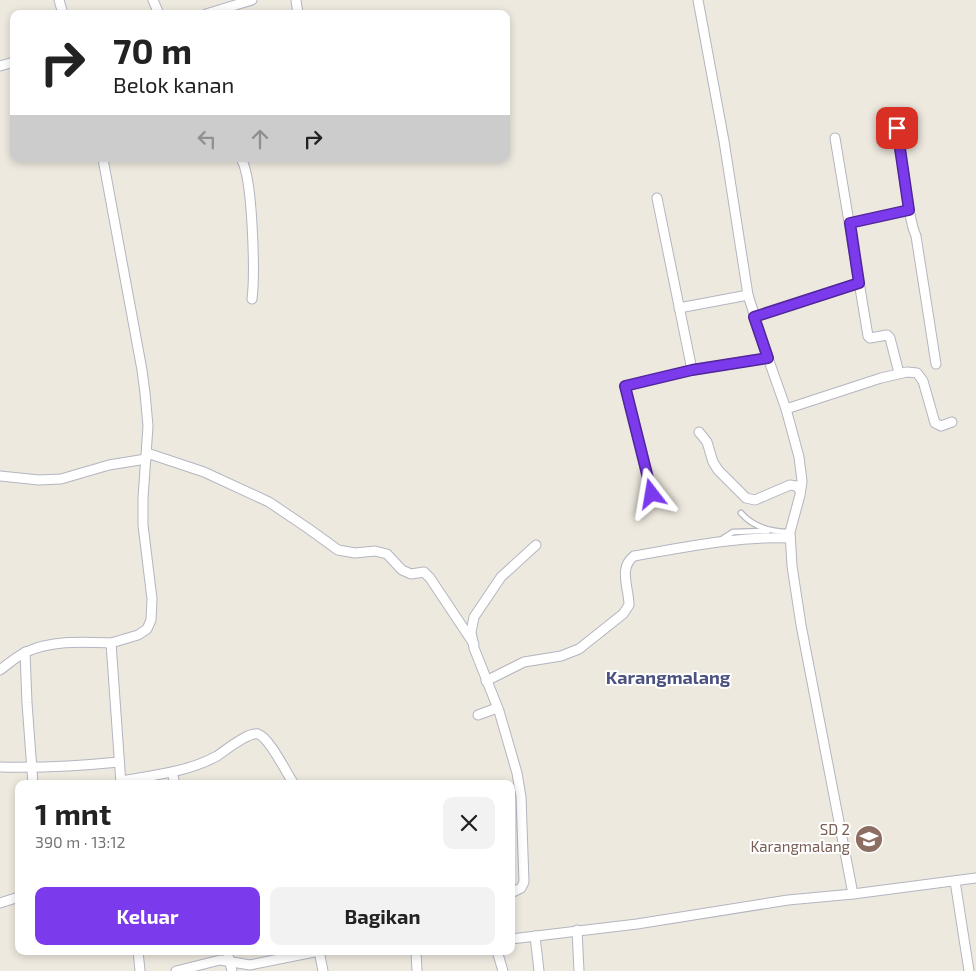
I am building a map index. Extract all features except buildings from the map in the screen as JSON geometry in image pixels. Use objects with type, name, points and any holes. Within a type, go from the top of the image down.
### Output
[{"type":"street","points":[[219,10],[252,0]]},
{"type":"street","points":[[698,0],[724,141],[748,295],[786,409],[799,457],[802,481],[790,535],[801,625],[853,894]]},
{"type":"street","points":[[897,128],[909,210],[912,228],[916,236],[936,364]]},
{"type":"street","points":[[835,138],[868,336],[870,338],[887,335],[890,338],[900,374]]},
{"type":"street","points":[[0,670],[25,652],[59,643],[111,643],[138,636],[147,629],[151,620],[152,599],[143,525],[148,426],[142,370],[104,162]]},
{"type":"street","points":[[243,162],[247,178],[252,227],[254,277],[252,298]]},
{"type":"street","points":[[657,198],[692,370]]},
{"type":"street","points":[[754,317],[859,283]]},
{"type":"street","points":[[679,308],[748,295]]},
{"type":"street","points":[[652,494],[625,386],[692,370],[768,358]]},
{"type":"street","points":[[786,409],[907,372],[920,375],[935,423],[941,426],[952,422]]},
{"type":"street","points":[[699,432],[707,442],[713,462],[718,470],[746,498],[755,500],[790,484],[796,486],[800,493]]},
{"type":"street","points":[[0,476],[39,480],[62,479],[146,456],[204,472],[269,502],[338,550],[355,552],[375,551],[387,554],[402,570],[413,574],[422,572],[427,574],[474,644]]},
{"type":"street","points":[[486,681],[524,662],[561,656],[579,649],[623,614],[629,605],[625,569],[627,563],[634,556],[717,542],[790,535]]},
{"type":"street","points":[[515,891],[521,888],[524,882],[521,798],[514,758],[474,644],[472,624],[480,606],[501,577],[536,545]]},
{"type":"street","points":[[111,643],[121,780]]},
{"type":"street","points":[[25,652],[32,780]]},
{"type":"street","points":[[478,715],[497,708]]},
{"type":"street","points":[[131,780],[200,764],[248,737],[257,734],[267,742],[291,780]]},
{"type":"street","points":[[0,767],[69,767],[119,762]]},
{"type":"street","points":[[172,772],[174,780]]},
{"type":"street","points":[[515,938],[637,924],[788,900],[853,894],[976,878]]},
{"type":"street","points":[[954,881],[969,971]]},
{"type":"street","points":[[0,903],[15,898]]},
{"type":"street","points":[[577,930],[579,971]]},
{"type":"street","points":[[535,936],[539,971]]},
{"type":"street","points":[[138,955],[140,971]]},
{"type":"street","points":[[228,955],[232,971]]},
{"type":"street","points":[[176,971],[216,961],[230,961],[250,965],[299,955]]},
{"type":"street","points":[[320,955],[323,971]]},
{"type":"street","points":[[416,955],[417,971]]},
{"type":"street","points":[[498,955],[504,971]]},
{"type":"lane","points":[[850,223],[909,210]]},
{"type":"lane","points":[[741,513],[747,520],[769,531]]},
{"type":"lane","points":[[717,542],[733,532],[769,531],[790,535]]},
{"type":"place","name":"SD 2 Karangmalang","points":[[869,839]]},
{"type":"district","name":"Karangmalang","points":[[668,678]]},
{"type":"route","points":[[652,494],[625,386],[692,370],[768,358],[754,317],[859,283],[850,223],[909,210],[897,128]]}]
